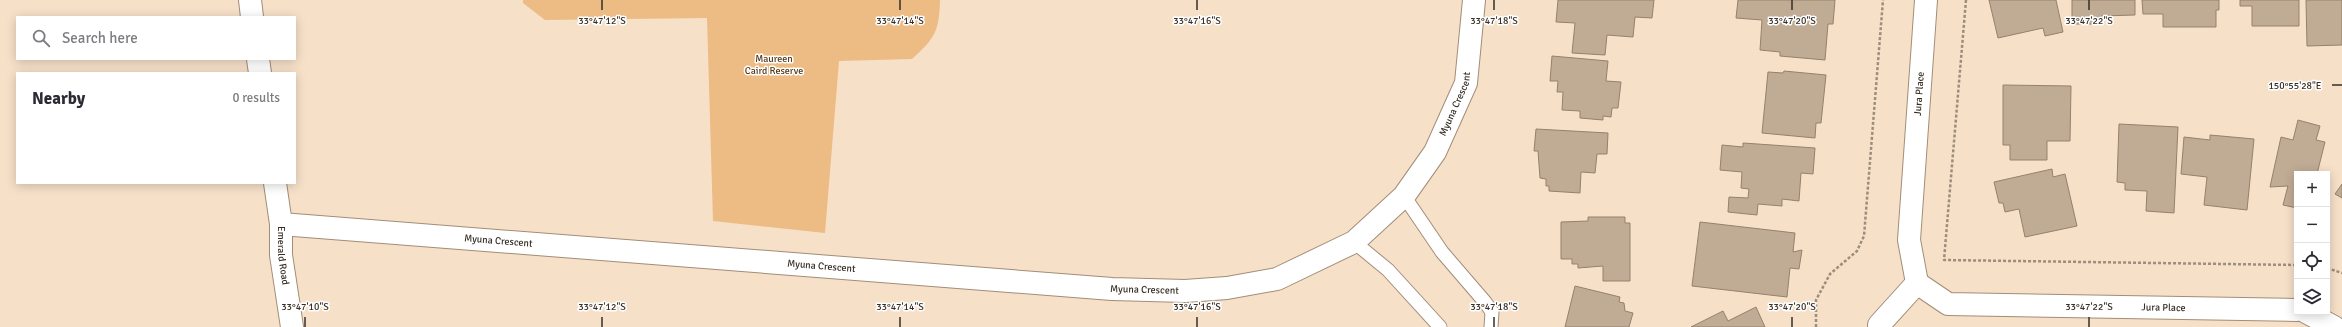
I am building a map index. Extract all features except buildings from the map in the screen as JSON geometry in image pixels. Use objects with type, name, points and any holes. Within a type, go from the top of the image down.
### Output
[{"type":"street","points":[[250,0],[252,16]]},
{"type":"street","name":"Myuna Crescent","points":[[281,224],[1112,289],[1185,291],[1227,288],[1278,278],[1354,242],[1404,196],[1435,152],[1466,83],[1474,0]]},
{"type":"street","name":"Jura Place","points":[[1926,0],[1909,240],[1917,283],[1948,304],[2294,310]]},
{"type":"street","points":[[258,60],[260,72]]},
{"type":"street","name":"Emerald Road","points":[[275,184],[281,224],[281,255],[292,327]]},
{"type":"street","points":[[1879,324],[1917,283]]},
{"type":"street","points":[[2312,315],[2334,327]]},
{"type":"lane","points":[[1404,196],[1442,252],[1492,312],[1491,327]]},
{"type":"lane","points":[[1354,242],[1388,270],[1440,327]]},
{"type":"path","points":[[1816,327],[1816,300],[1830,274],[1857,251],[1864,236],[1883,0]]},
{"type":"path","points":[[1966,0],[1944,260],[2294,265]]},
{"type":"path","points":[[2330,269],[2342,273]]},
{"type":"green space","name":"Maureen Caird Reserve","points":[[523,0],[940,0],[937,27],[934,34],[931,40],[912,59],[839,61],[825,233],[713,221],[707,18],[545,20],[523,3]]}]
